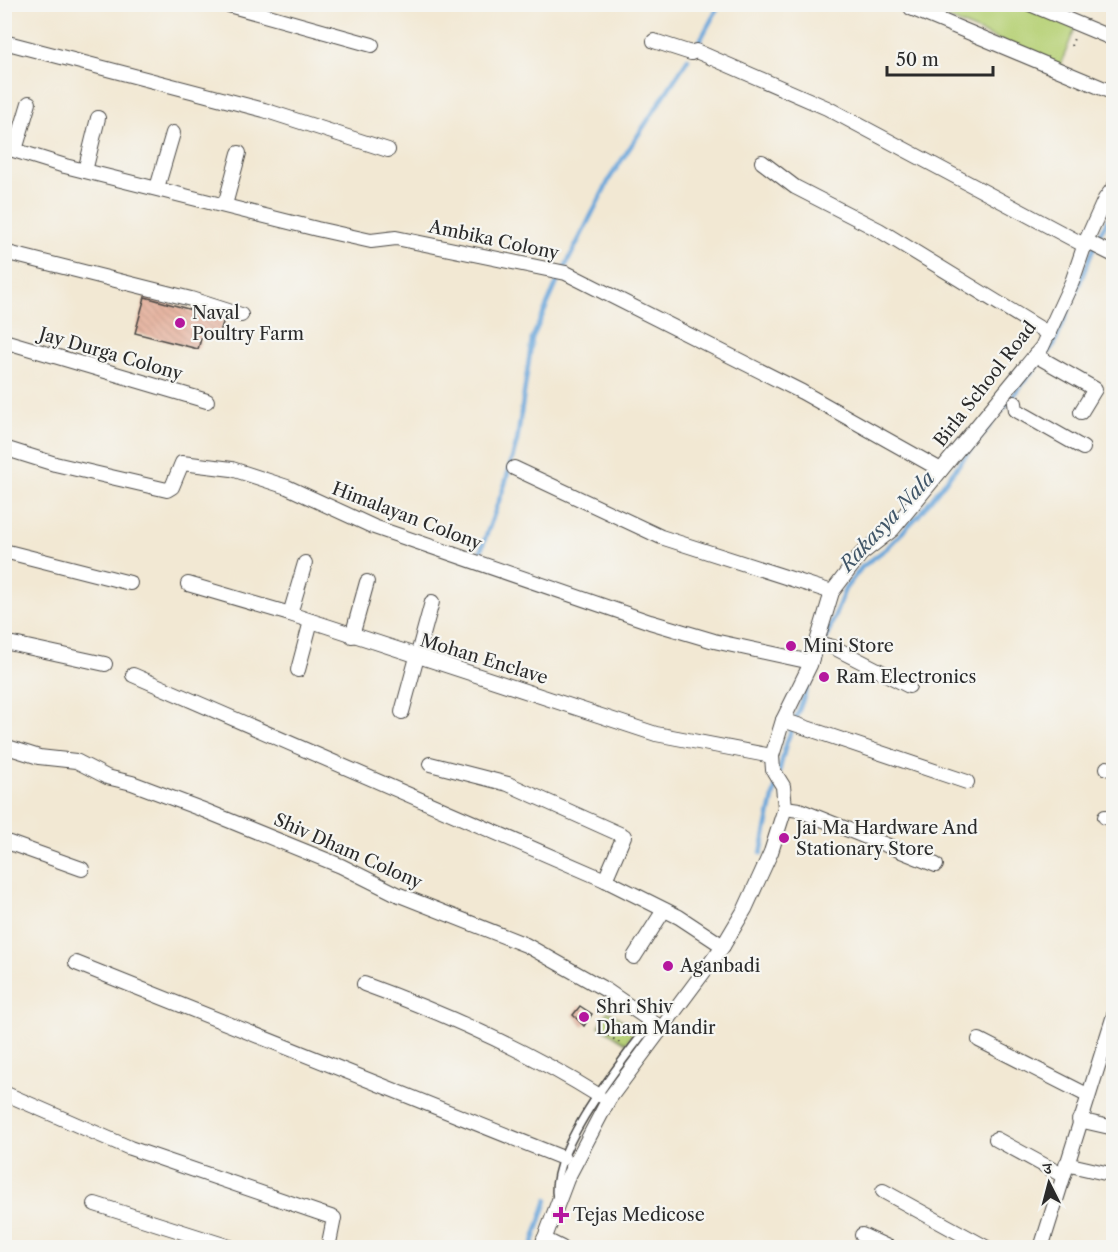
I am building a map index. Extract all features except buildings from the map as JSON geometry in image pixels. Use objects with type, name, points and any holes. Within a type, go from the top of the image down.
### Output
[{"type":"street","points":[[225,4],[372,45]]},
{"type":"street","points":[[1030,4],[1113,39]]},
{"type":"street","points":[[911,8],[1113,93]]},
{"type":"street","points":[[654,41],[690,53],[696,51],[827,108],[1096,247]]},
{"type":"street","points":[[4,42],[264,110],[388,150]]},
{"type":"street","points":[[10,149],[29,103]]},
{"type":"street","points":[[85,171],[98,118]]},
{"type":"street","points":[[157,188],[173,133]]},
{"type":"street","name":"Ambika Colony","points":[[10,149],[85,171],[371,241],[396,238],[566,273],[802,392],[941,470]]},
{"type":"street","points":[[225,205],[239,153]]},
{"type":"street","points":[[762,162],[795,187],[879,230],[1049,334]]},
{"type":"street","name":"Birla School Road","points":[[773,763],[790,723],[811,662],[824,645],[832,592],[861,554],[892,530],[941,470],[1041,359],[1049,334],[1096,247],[1105,199],[1113,187]]},
{"type":"street","points":[[4,252],[191,299],[241,315]]},
{"type":"street","name":"Jay Durga Colony","points":[[4,341],[207,401]]},
{"type":"street","points":[[1041,359],[1095,389],[1081,412]]},
{"type":"street","points":[[1015,403],[1016,410],[1083,448]]},
{"type":"street","name":"Himalayan Colony","points":[[4,448],[56,464],[167,490],[172,487],[182,464],[232,469],[287,487],[374,527],[650,622],[714,641],[811,662]]},
{"type":"street","points":[[514,468],[661,537],[832,592]]},
{"type":"street","points":[[4,551],[130,583]]},
{"type":"street","points":[[290,614],[305,563]]},
{"type":"street","points":[[352,636],[368,582]]},
{"type":"street","name":"Mohan Enclave","points":[[188,585],[290,614],[656,734],[773,763]]},
{"type":"street","points":[[402,712],[432,602]]},
{"type":"street","points":[[298,669],[311,621]]},
{"type":"street","points":[[4,642],[105,664]]},
{"type":"street","points":[[824,645],[909,686]]},
{"type":"street","points":[[133,675],[605,880],[664,910],[723,946]]},
{"type":"street","points":[[790,723],[967,782]]},
{"type":"street","name":"Shiv Dham Colony","points":[[4,746],[39,757],[76,761],[107,777],[132,783],[201,809],[341,866],[397,894],[526,945],[606,990],[661,1028]]},
{"type":"street","points":[[562,1248],[543,1243],[574,1164],[609,1099],[723,946],[745,909],[767,861],[785,808],[783,786],[773,763]]},
{"type":"street","points":[[430,764],[508,784],[624,836],[605,880]]},
{"type":"street","points":[[785,808],[799,810],[936,865]]},
{"type":"street","points":[[4,841],[82,868]]},
{"type":"street","points":[[634,957],[664,910]]},
{"type":"street","points":[[76,963],[563,1158]]},
{"type":"street","points":[[364,984],[438,1011],[492,1036],[552,1067],[598,1095]]},
{"type":"street","points":[[1045,1247],[1064,1170],[1087,1095],[1111,1035],[1113,1016]]},
{"type":"street","points":[[979,1040],[1087,1095]]},
{"type":"street","points":[[4,1093],[130,1148],[334,1218],[331,1247]]},
{"type":"street","points":[[1079,1120],[1113,1128]]},
{"type":"street","points":[[996,1139],[1064,1170],[1113,1175]]},
{"type":"street","points":[[883,1191],[987,1248]]},
{"type":"street","points":[[95,1204],[233,1248]]},
{"type":"street","points":[[862,1235],[890,1248]]},
{"type":"lane","points":[[558,1202],[554,1182],[563,1158],[598,1095],[645,1031],[661,1028]]},
{"type":"path","points":[[598,1029],[630,1050]]},
{"type":"green space","points":[[916,5],[1022,5],[1076,26],[1060,66]]},
{"type":"green space","points":[[608,1011],[636,1029],[626,1043],[599,1026]]},
{"type":"waterway","points":[[698,44],[720,4]]},
{"type":"waterway","points":[[565,267],[610,178],[688,59]]},
{"type":"waterway","name":"Rakasya Nala","points":[[779,772],[786,744],[845,589],[862,567],[887,548],[918,516],[1055,343],[1099,235],[1114,209]]},
{"type":"waterway","points":[[478,558],[505,484],[517,441],[532,339],[560,276]]},
{"type":"waterway","name":"Rakasya Nala","points":[[761,853],[776,784]]},
{"type":"waterway","name":"Rakasya Nala","points":[[531,1248],[547,1200]]},
{"type":"place","name":"Naval Poultry Farm","points":[[180,323]]},
{"type":"place","name":"Mini Store","points":[[791,646]]},
{"type":"place","name":"Ram Electronics","points":[[824,677]]},
{"type":"place","name":"Jai Ma Hardware And Stationary Store","points":[[784,838]]},
{"type":"place","name":"Aganbadi","points":[[668,966]]},
{"type":"place","name":"Shri Shiv Dham Mandir","points":[[584,1017]]},
{"type":"place","name":"Tejas Medicose","points":[[561,1215]]}]
